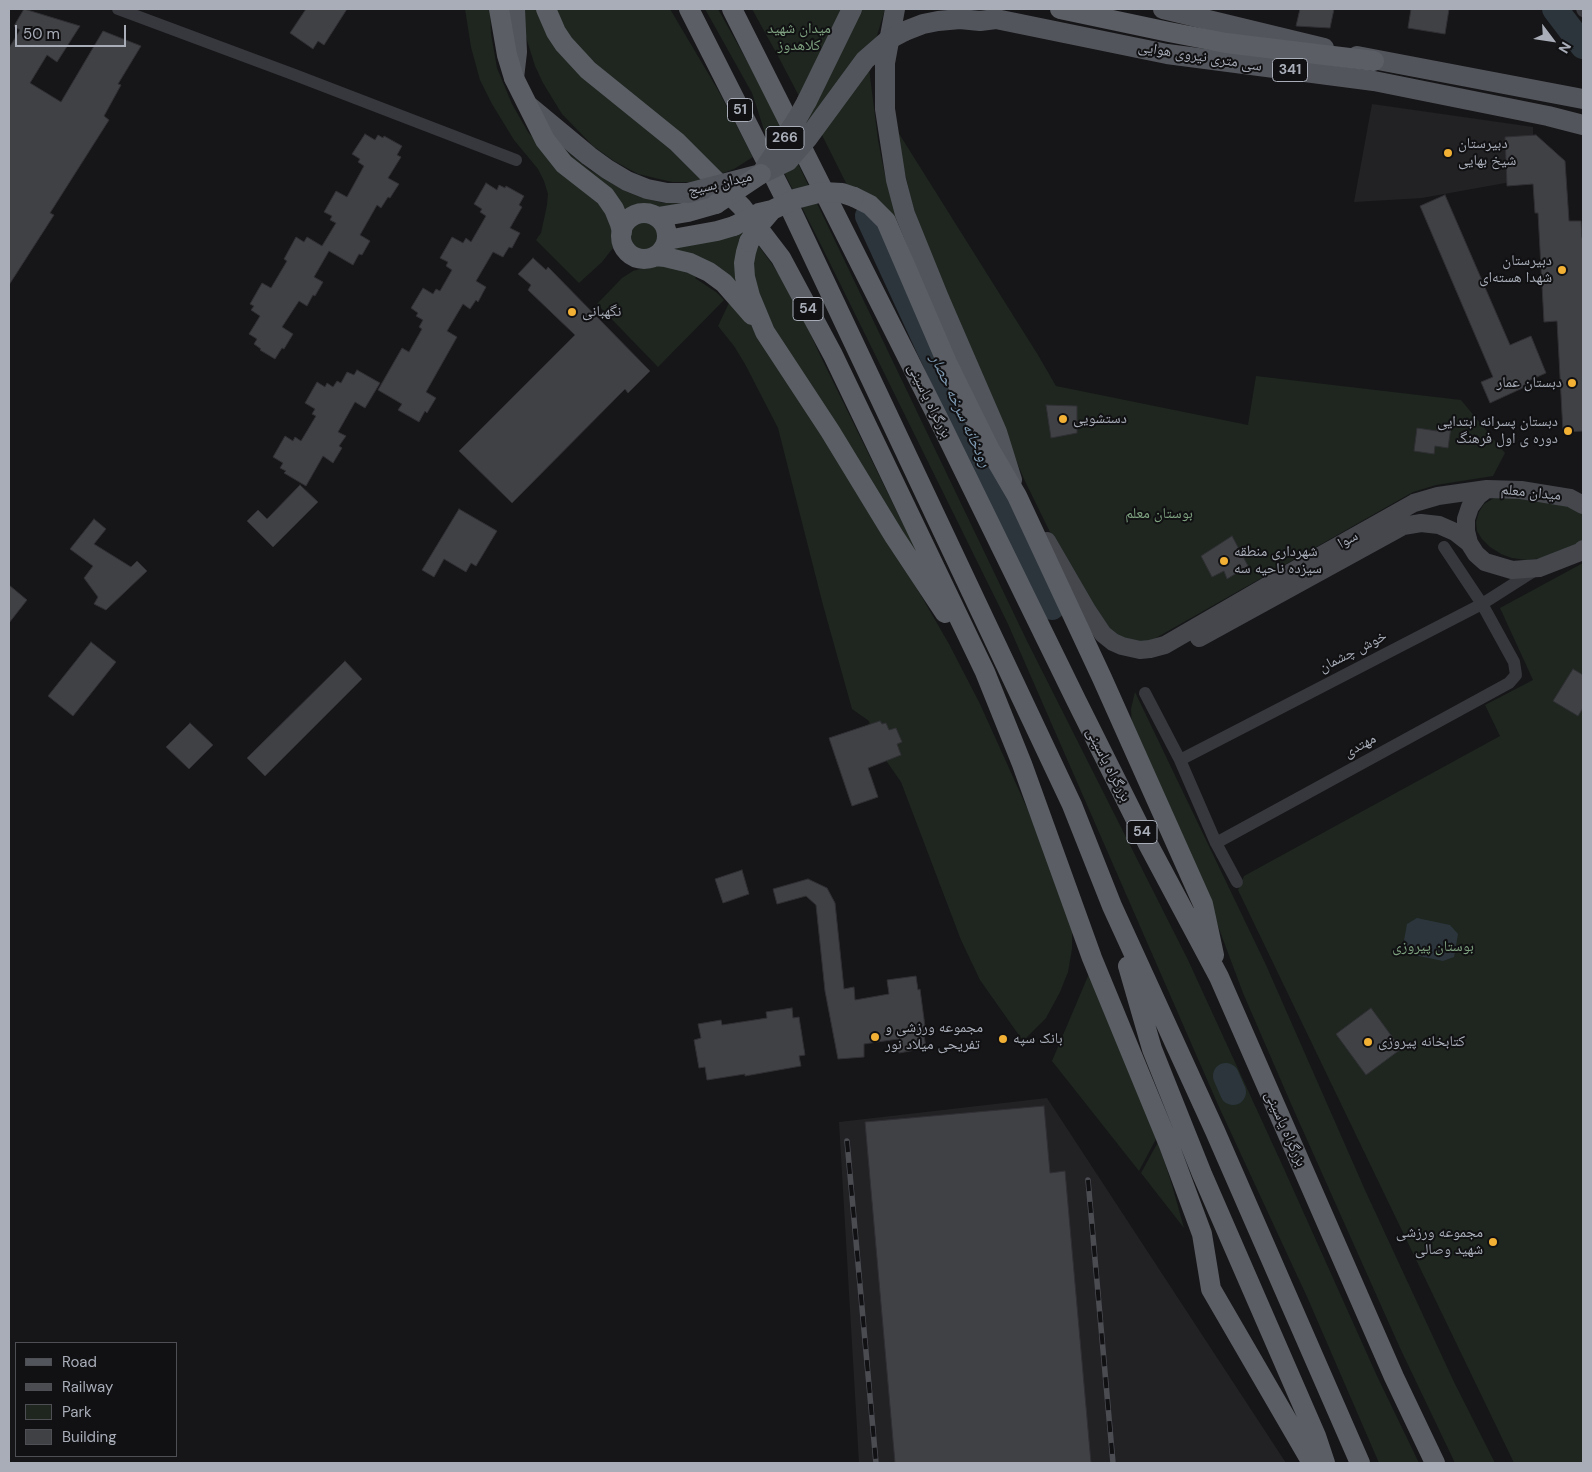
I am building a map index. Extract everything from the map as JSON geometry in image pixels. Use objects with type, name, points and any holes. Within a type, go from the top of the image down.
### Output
[{"type":"highway","points":[[499,9],[506,55],[514,78],[545,140],[564,164],[605,196],[612,204],[620,224],[624,246],[634,256],[641,258],[665,257],[690,263],[709,272],[732,291],[765,332],[830,431],[894,536],[985,672],[1025,772],[1092,958],[1169,1145],[1199,1225],[1211,1289],[1312,1463]]},
{"type":"highway","name":"54","points":[[546,9],[556,32],[574,56],[588,70],[677,142],[742,208],[781,258],[833,355],[985,672]]},
{"type":"highway","name":"51","points":[[689,9],[792,212]]},
{"type":"highway","name":"بزرگراه یاسینی","points":[[732,9],[833,207],[1085,720],[1218,976],[1394,1377],[1435,1463]]},
{"type":"highway","points":[[1060,9],[1226,43],[1374,61]]},
{"type":"highway","points":[[658,217],[688,212],[716,204],[761,174]]},
{"type":"highway","points":[[667,240],[734,226],[795,199],[822,192],[842,193],[870,204],[886,221],[948,365],[989,448],[1017,496],[1102,678],[1203,904],[1218,976]]},
{"type":"highway","points":[[765,332],[750,296],[745,277],[745,258],[749,242],[760,224],[772,210]]},
{"type":"highway","name":"54","points":[[792,212],[1072,805],[1112,906],[1215,1132],[1360,1463]]},
{"type":"highway","points":[[622,232],[628,219],[635,215],[649,213],[658,217],[666,226],[667,240],[660,252],[655,256]]},
{"type":"highway","points":[[1112,906],[1152,1050],[1202,1174],[1312,1427],[1325,1463]]},
{"type":"main road","points":[[514,78],[516,52],[515,9]]},
{"type":"main road","name":"میدان بسیج","points":[[530,107],[607,169],[627,181],[647,189],[667,193],[688,193],[761,174],[797,119],[852,9]]},
{"type":"main road","points":[[895,9],[885,63],[885,109],[896,180],[905,214],[915,239],[997,432],[1017,496]]},
{"type":"main road","points":[[974,9],[985,12],[996,19]]},
{"type":"main road","name":"341","points":[[1163,9],[1374,61],[1583,99]]},
{"type":"main road","name":"سی متری نیروی هوایی","points":[[761,174],[788,161],[807,139],[865,60],[888,40],[923,24],[960,19],[980,21],[996,19],[1167,54],[1374,81],[1548,116],[1583,125]]},
{"type":"main road","name":"سوا","points":[[1017,496],[1052,549],[1103,634],[1113,642],[1131,648],[1150,649],[1165,645],[1291,571],[1414,503],[1438,496],[1488,489]]},
{"type":"main road","name":"میدان معلم","points":[[1469,543],[1466,519],[1470,507],[1478,496],[1488,489],[1521,490],[1579,501]]},
{"type":"main road","name":"سوا","points":[[1165,645],[1162,653],[1168,655],[1403,526],[1421,523],[1439,525],[1455,532],[1469,543]]},
{"type":"main road","points":[[1469,543],[1476,554],[1485,562],[1512,570],[1539,568],[1582,550]]},
{"type":"street","points":[[118,9],[516,160]]},
{"type":"street","points":[[1444,547],[1482,604]]},
{"type":"street","name":"خوش چشمان","points":[[1180,760],[1482,604],[1539,568]]},
{"type":"street","name":"مهتدی","points":[[1216,843],[1509,684],[1516,675],[1514,662],[1482,604]]},
{"type":"street","points":[[1145,692],[1180,760],[1216,843],[1237,882]]},
{"type":"shaded area","name":"دبیرستان شیخ بهایی","points":[[1372,104],[1533,127],[1533,178],[1422,198],[1354,202]]},
{"type":"shaded area","points":[[1417,918],[1450,925],[1458,934],[1454,957],[1443,961],[1409,954],[1403,946],[1407,924]]},
{"type":"shaded area","points":[[1047,1098],[1286,1463],[859,1463],[839,1122]]},
{"type":"green space","points":[[465,9],[490,9],[491,34],[497,68],[512,104],[528,132],[545,152],[605,202],[616,239],[613,248],[602,262],[579,283],[536,240],[541,233],[548,194],[538,169],[514,140],[480,80],[471,47]]},
{"type":"green space","points":[[520,9],[539,9],[705,180],[672,182],[638,174],[614,161],[593,146],[562,114],[543,83],[535,66],[525,34]]},
{"type":"green space","points":[[555,9],[670,9],[718,90],[753,157],[734,169],[718,175],[570,40]]},
{"type":"green space","points":[[705,9],[718,9],[761,86],[789,145],[859,9],[885,9],[876,39],[790,147],[1027,641],[1188,960],[1377,1376],[1419,1463],[1379,1463],[1308,1299],[1219,1107],[1008,624],[767,139],[752,93]]},
{"type":"green space","name":"میدان شهید کلاهدوز","points":[[752,9],[844,9],[800,98],[778,56]]},
{"type":"green space","points":[[869,68],[884,171],[890,195],[909,245],[889,212],[848,187],[821,133]]},
{"type":"green space","name":"بوستان معلم","points":[[898,132],[1056,386],[1248,425],[1256,376],[1461,400],[1505,453],[1493,476],[1436,485],[1413,492],[1154,639],[1144,643],[1116,638],[1070,573],[1024,479],[932,265],[912,203]]},
{"type":"green space","points":[[552,136],[590,170],[623,190],[640,197],[664,203],[688,203],[666,211],[653,206],[641,205],[631,208],[623,218]]},
{"type":"green space","points":[[758,217],[743,289],[669,254],[676,240]]},
{"type":"green space","points":[[646,221],[652,222],[660,230],[660,242],[652,250],[646,251],[640,250],[632,242],[631,236],[632,230],[640,222]]},
{"type":"green space","points":[[755,241],[794,298],[900,518],[936,586],[788,352],[751,288]]},
{"type":"green space","points":[[664,265],[699,275],[695,278],[716,292],[724,300],[658,367],[597,304],[622,278],[633,271],[650,266]]},
{"type":"green space","points":[[729,303],[747,319],[792,384],[882,528],[949,644],[980,704],[1027,808],[1069,914],[1072,931],[1072,949],[1068,972],[1060,992],[1046,1018],[1023,1041],[980,980],[961,940],[901,782],[885,759],[869,721],[852,709],[823,605],[778,428],[745,364],[718,326]]},
{"type":"green space","points":[[1518,497],[1551,501],[1583,511],[1583,543],[1543,558],[1527,560],[1512,558],[1490,547],[1477,531],[1476,522],[1479,512],[1484,504],[1494,498]]},
{"type":"green space","name":"بوستان پیروزی","points":[[1583,563],[1583,1463],[1514,1463],[1238,890],[1244,876],[1500,736],[1485,705],[1533,680],[1500,608]]},
{"type":"green space","points":[[1135,692],[1266,965],[1365,1190],[1454,1382],[1495,1463],[1455,1463],[1400,1348],[1292,1106],[1243,993],[1215,918],[1132,731],[1131,709]]},
{"type":"green space","points":[[1091,969],[1156,1139],[1139,1171],[1052,1061]]},
{"type":"green space","points":[[1158,1142],[1172,1185],[1184,1228],[1141,1173]]},
{"type":"building","points":[[24,9],[80,26],[57,62],[47,55],[30,83],[61,102],[103,31],[141,46],[118,84],[121,85],[104,116],[109,120],[50,213],[54,215],[9,285],[9,48],[20,30],[14,26]]},
{"type":"building","points":[[306,9],[347,9],[324,45],[318,41],[313,49],[290,33]]},
{"type":"building","points":[[1300,9],[1334,9],[1330,28],[1296,26]]},
{"type":"building","points":[[1411,9],[1449,9],[1445,34],[1408,28]]},
{"type":"building","points":[[365,134],[375,140],[378,135],[383,138],[384,136],[402,146],[397,155],[401,157],[388,178],[399,184],[381,208],[377,205],[360,235],[370,241],[362,255],[359,254],[353,265],[329,251],[314,277],[323,282],[307,306],[299,301],[282,327],[293,334],[275,359],[260,350],[254,344],[257,339],[249,334],[260,316],[251,310],[254,306],[250,304],[262,283],[271,288],[287,261],[284,259],[296,237],[304,242],[307,237],[322,246],[336,223],[330,220],[332,216],[324,212],[336,191],[347,197],[364,166],[358,162],[360,159],[352,154]]},
{"type":"building","points":[[1536,135],[1565,161],[1569,221],[1581,221],[1583,238],[1583,431],[1563,432],[1557,321],[1544,322],[1538,213],[1535,213],[1533,184],[1507,186],[1505,137]]},
{"type":"building","points":[[486,183],[497,190],[499,185],[505,188],[506,186],[524,196],[519,205],[522,207],[510,228],[520,233],[512,248],[509,247],[503,257],[493,252],[476,281],[486,287],[478,302],[476,300],[470,309],[463,304],[447,331],[457,337],[426,392],[436,398],[419,422],[398,410],[402,404],[378,390],[402,348],[409,352],[422,329],[419,327],[423,320],[416,316],[418,313],[411,308],[423,288],[433,294],[436,289],[440,291],[452,270],[446,266],[448,262],[440,258],[452,237],[463,243],[466,238],[471,242],[486,216],[480,212],[482,209],[474,204]]},
{"type":"building","points":[[1445,195],[1510,345],[1531,336],[1546,373],[1526,382],[1527,386],[1490,403],[1481,382],[1493,377],[1420,206]]},
{"type":"building","points":[[533,258],[546,270],[548,267],[650,371],[628,393],[625,389],[512,503],[459,451],[575,335],[528,290],[531,285],[518,274]]},
{"type":"building","points":[[357,370],[380,383],[365,408],[355,402],[338,432],[346,436],[339,446],[342,448],[333,463],[323,456],[306,486],[284,473],[286,471],[280,468],[283,463],[273,457],[285,436],[293,441],[295,437],[301,441],[316,416],[312,414],[315,409],[305,403],[317,382],[325,387],[327,383],[333,387],[337,381],[341,383],[347,372],[354,375]]},
{"type":"building","name":"دستشویی","points":[[1046,405],[1077,406],[1077,433],[1051,438]]},
{"type":"building","points":[[1437,426],[1451,427],[1448,448],[1435,446],[1434,454],[1414,451],[1417,428],[1437,431]]},
{"type":"building","points":[[300,485],[318,502],[273,547],[247,521],[258,510],[267,519]]},
{"type":"building","points":[[459,509],[497,531],[476,566],[471,563],[466,572],[444,559],[434,577],[422,570]]},
{"type":"building","points":[[94,519],[106,529],[94,544],[131,567],[137,561],[147,571],[106,610],[94,604],[98,597],[84,578],[93,566],[70,549]]},
{"type":"building","name":"شهرداری منطقه سیزده ناحیه سه","points":[[1232,536],[1248,566],[1227,579],[1224,571],[1212,577],[1201,556]]},
{"type":"building","points":[[9,585],[27,600],[9,623]]},
{"type":"building","points":[[91,642],[116,662],[73,716],[48,696]]},
{"type":"building","points":[[345,661],[362,679],[265,776],[247,758]]},
{"type":"building","points":[[1573,669],[1583,675],[1583,708],[1578,716],[1553,701]]},
{"type":"building","points":[[880,721],[882,724],[886,723],[889,730],[896,728],[902,742],[897,744],[901,755],[868,768],[878,797],[852,806],[829,738]]},
{"type":"building","points":[[190,723],[213,745],[189,769],[166,747]]},
{"type":"building","points":[[742,870],[749,894],[723,903],[715,879]]},
{"type":"building","points":[[808,879],[827,888],[835,903],[844,989],[854,987],[855,1000],[889,994],[887,980],[916,976],[918,990],[920,989],[926,1048],[899,1053],[898,1039],[864,1044],[864,1057],[838,1059],[825,991],[816,905],[806,896],[777,904],[773,889]]},
{"type":"building","points":[[792,1008],[793,1018],[799,1017],[805,1055],[799,1056],[801,1066],[745,1076],[745,1074],[707,1080],[705,1067],[699,1068],[694,1040],[701,1038],[698,1024],[721,1020],[722,1025],[767,1018],[766,1012]]},
{"type":"building","name":"کتابخانه پیروزی","points":[[1371,1008],[1401,1049],[1366,1075],[1336,1034]]},
{"type":"building","points":[[1044,1106],[1050,1173],[1065,1171],[1091,1463],[895,1463],[865,1122]]},
{"type":"waterway","points":[[1555,9],[1583,46]]},
{"type":"waterway","name":"رودخانه سرخه حصار","points":[[868,216],[1052,607]]},
{"type":"waterway","name":"رودخانه سرخه حصار","points":[[1226,1076],[1233,1092]]},
{"type":"railway","points":[[847,1141],[876,1463]]},
{"type":"railway","points":[[1088,1180],[1113,1463]]},
{"type":"place","name":"دبیرستان شیخ بهایی","points":[[1448,153]]},
{"type":"place","name":"دبیرستان شهدا هسته‌ای","points":[[1562,270]]},
{"type":"place","name":"نگهبانی","points":[[572,312]]},
{"type":"place","name":"دبستان عمار","points":[[1572,383]]},
{"type":"place","name":"دستشویی","points":[[1063,419]]},
{"type":"place","name":"دبستان پسرانه ابتدایی دوره ی اول فرهنگ","points":[[1568,431]]},
{"type":"place","name":"شهرداری منطقه سیزده ناحیه سه","points":[[1224,561]]},
{"type":"place","name":"مجموعه ورزشی و تفریحی میلاد نور","points":[[875,1037]]},
{"type":"place","name":"بانک سپه","points":[[1003,1039]]},
{"type":"place","name":"کتابخانه پیروزی","points":[[1368,1042]]},
{"type":"place","name":"مجموعه ورزشی شهید وصالی","points":[[1493,1242]]}]
